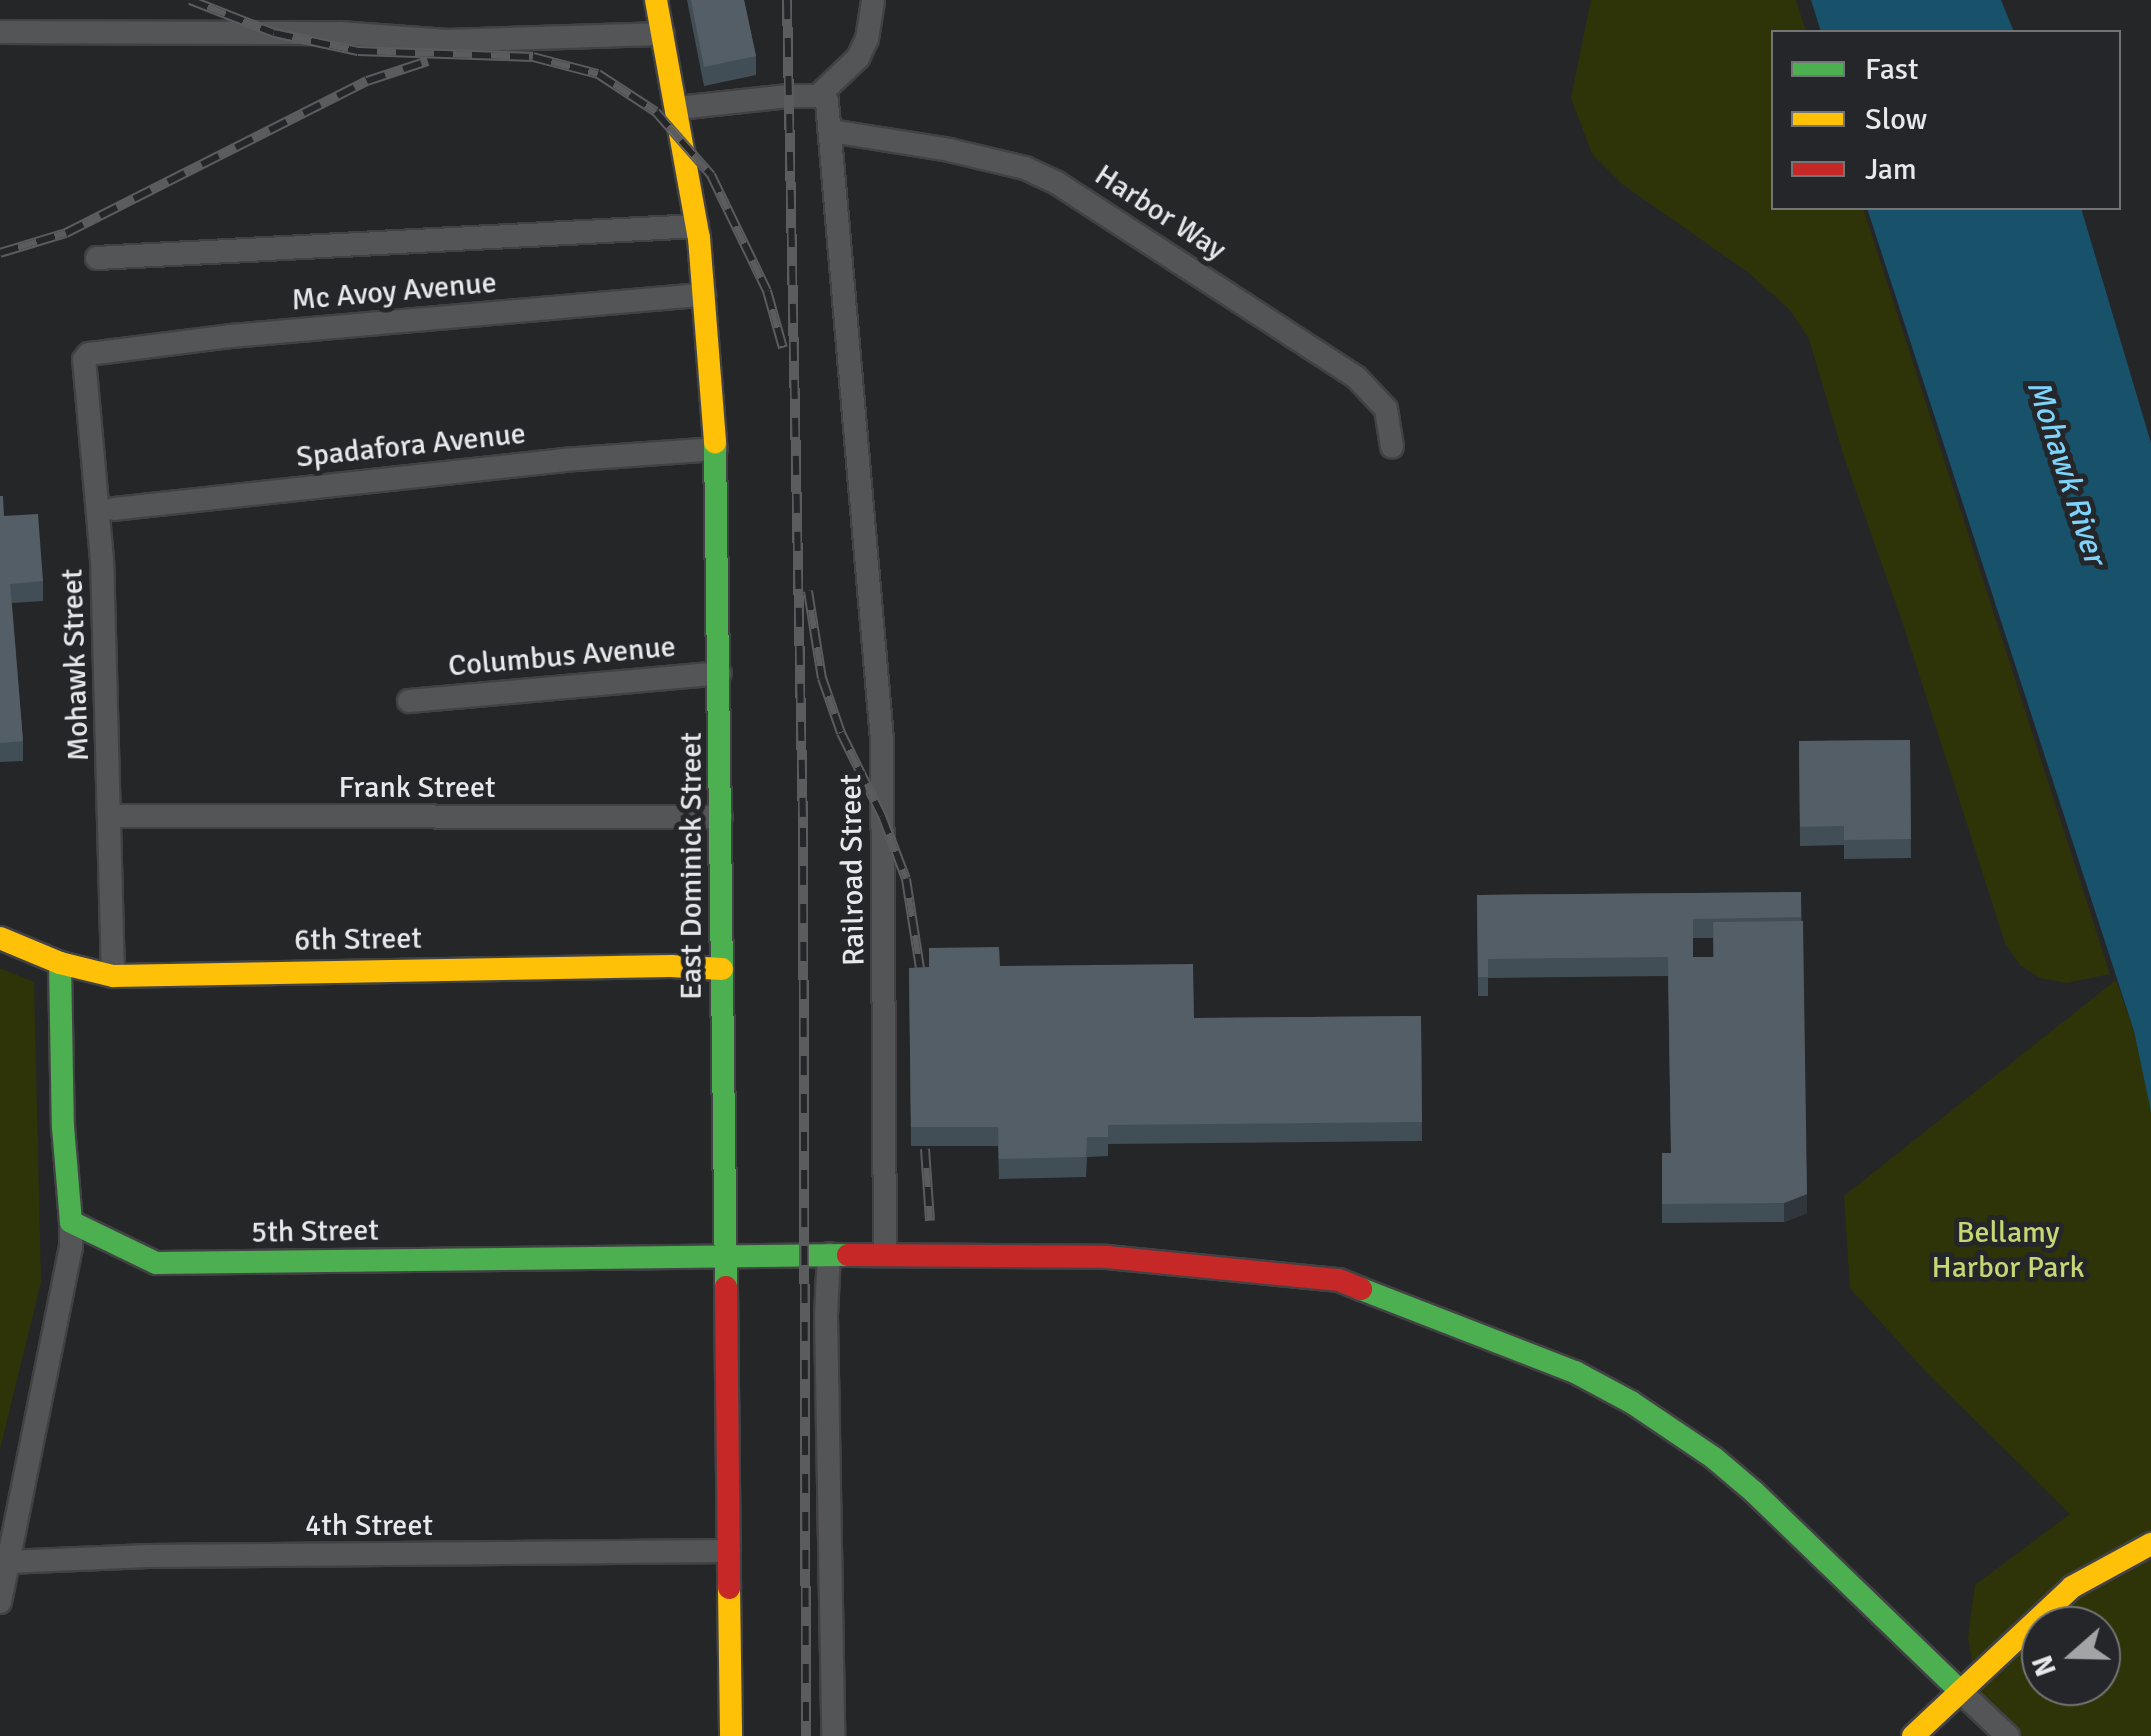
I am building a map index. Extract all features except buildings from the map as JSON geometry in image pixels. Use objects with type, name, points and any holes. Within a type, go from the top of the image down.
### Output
[{"type":"street","name":"East Dominick Street","points":[[656,0],[697,226],[716,449],[731,1736]]},
{"type":"street","points":[[678,108],[820,96],[858,58],[867,39],[872,0]]},
{"type":"street","points":[[0,32],[339,33],[448,41],[663,34]]},
{"type":"street","name":"Railroad Street","points":[[820,96],[827,102],[831,131],[882,739],[885,1254]]},
{"type":"street","name":"Harbor Way","points":[[831,131],[949,150],[1025,168],[1057,183],[1356,377],[1386,409],[1392,447]]},
{"type":"street","points":[[97,258],[697,226]]},
{"type":"street","name":"Mc Avoy Avenue","points":[[90,354],[231,336],[704,294]]},
{"type":"street","name":"Mohawk Street","points":[[90,354],[84,360],[102,560],[112,816],[113,976]]},
{"type":"street","name":"Spadafora Avenue","points":[[114,509],[564,460],[716,449]]},
{"type":"street","name":"Columbus Avenue","points":[[409,702],[720,673]]},
{"type":"street","name":"Frank Street","points":[[112,816],[721,817]]},
{"type":"street","name":"6th Street","points":[[0,938],[60,963],[113,976],[672,966],[722,970]]},
{"type":"street","points":[[0,1602],[71,1247],[63,1127],[60,963]]},
{"type":"street","name":"5th Street","points":[[71,1222],[112,1245],[156,1263],[172,1264],[829,1254]]},
{"type":"street","points":[[833,1736],[826,1315],[829,1254],[1020,1253],[1126,1258],[1339,1280],[1404,1302],[1575,1372],[1631,1402],[1714,1458],[2008,1736]]},
{"type":"street","points":[[1913,1736],[2072,1587],[2151,1544]]},
{"type":"street","name":"4th Street","points":[[8,1562],[148,1556],[730,1551]]},
{"type":"green space","points":[[1591,0],[1796,0],[1805,30],[1771,30],[1771,210],[1864,210],[2110,974],[2067,983],[2040,978],[2020,965],[2005,943],[1903,624],[1844,457],[1809,339],[1789,309],[1749,273],[1622,184],[1592,154],[1571,98]]},
{"type":"green space","points":[[0,968],[34,982],[41,1282],[0,1449]]},
{"type":"green space","name":"Bellamy Harbor Park","points":[[2116,980],[2134,1031],[2151,1112],[2151,1736],[2017,1736],[1977,1693],[1968,1638],[1975,1585],[2070,1514],[1927,1373],[1850,1288],[1844,1196]]},
{"type":"water","points":[[1811,0],[2001,0],[2013,30],[1820,30]]},
{"type":"water","name":"Mohawk River","points":[[1868,210],[2082,210],[2151,443],[2151,1112],[2134,1031]]},
{"type":"railway","points":[[190,0],[274,33],[358,51],[533,57],[598,74],[656,112],[711,175],[767,291],[783,348]]},
{"type":"railway","points":[[787,0],[803,828],[806,1736]]},
{"type":"railway","points":[[0,253],[66,233],[367,81],[428,61]]},
{"type":"railway","points":[[808,591],[822,678],[841,733],[882,816],[906,879],[921,975]]},
{"type":"railway","points":[[925,1149],[930,1221]]},
{"type":"traffic: fast","points":[[715,442],[726,1287]]},
{"type":"traffic: fast","points":[[60,963],[63,1127],[71,1222],[156,1263],[848,1255]]},
{"type":"traffic: fast","points":[[1361,1289],[1575,1372],[1631,1402],[1714,1458],[1754,1492],[1960,1691]]},
{"type":"traffic: slow","points":[[656,0],[699,238],[715,442]]},
{"type":"traffic: slow","points":[[0,938],[60,963],[113,976],[671,966],[722,969]]},
{"type":"traffic: slow","points":[[1913,1736],[2072,1587],[2151,1544]]},
{"type":"traffic: slow","points":[[729,1588],[731,1736]]},
{"type":"traffic: jam","points":[[848,1255],[1107,1257],[1339,1280],[1361,1289]]},
{"type":"traffic: jam","points":[[726,1287],[729,1588]]}]
